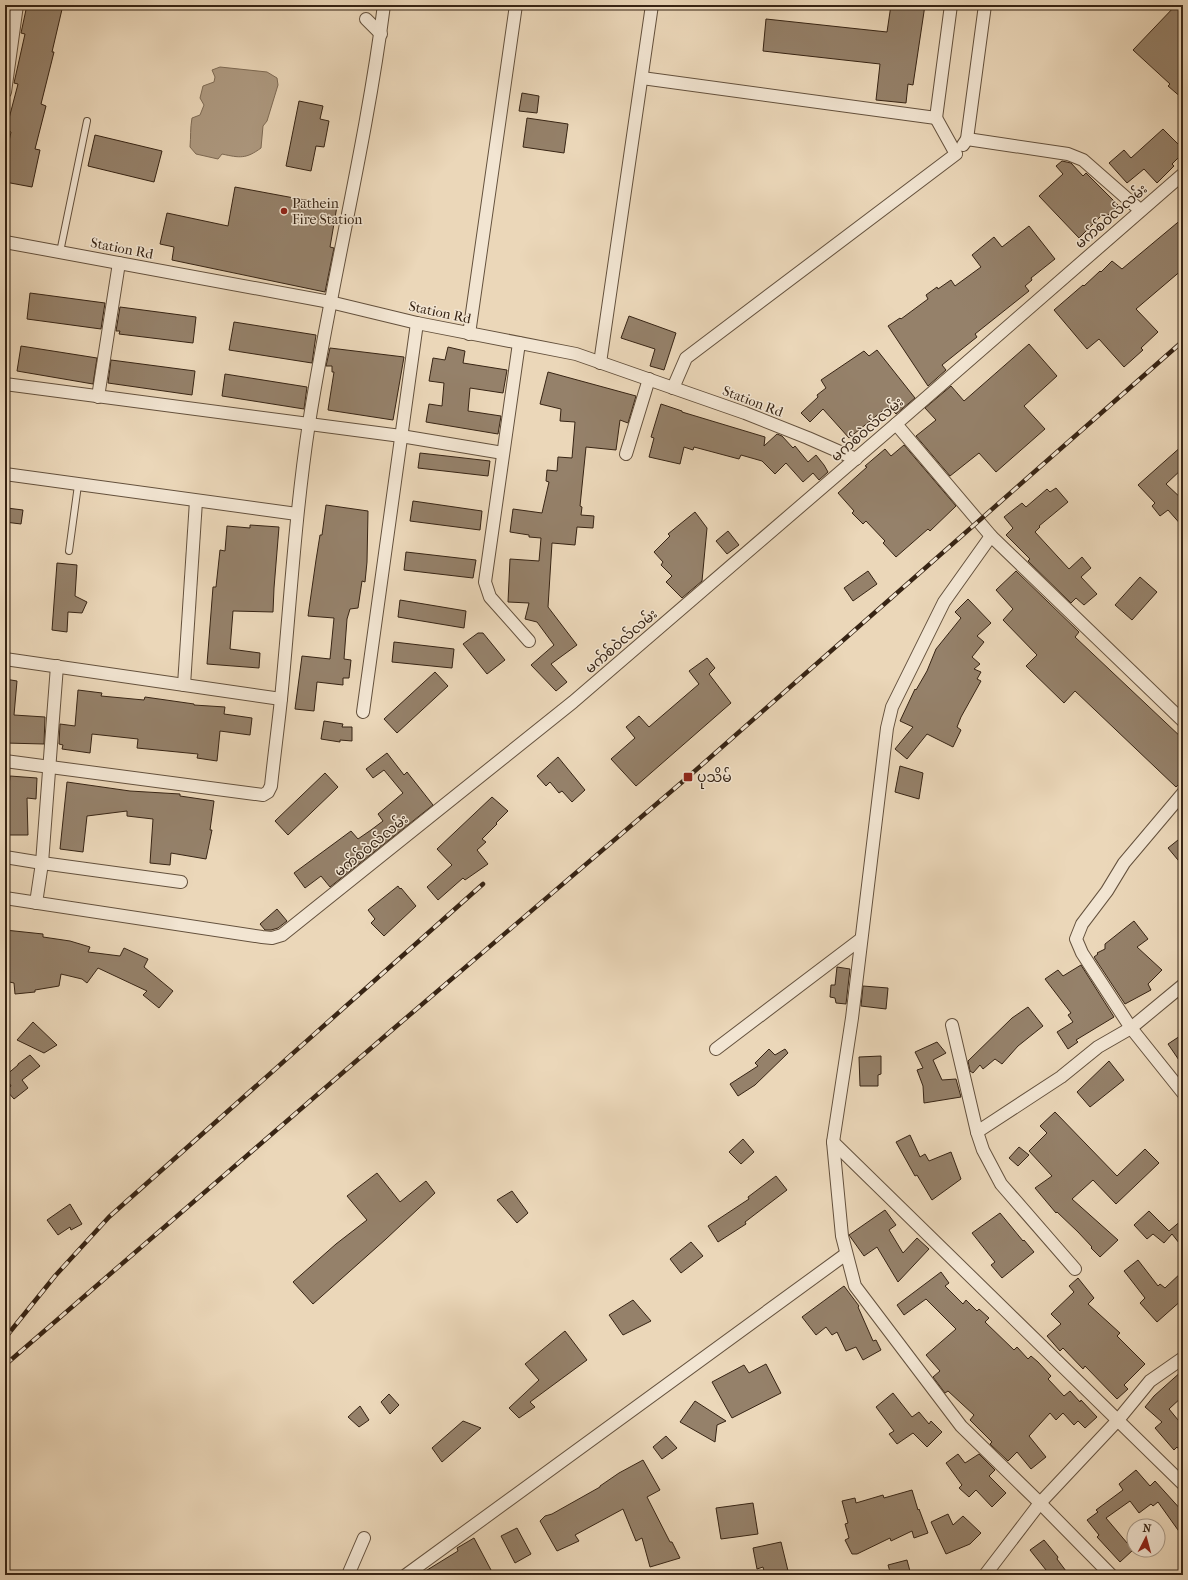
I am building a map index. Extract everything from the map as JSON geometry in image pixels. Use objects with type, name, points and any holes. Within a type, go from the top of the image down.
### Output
[{"type":"street","points":[[5,92],[17,5]]},
{"type":"street","points":[[5,761],[263,795],[268,792],[271,786],[281,699],[298,514],[309,424],[330,302],[352,197],[381,34],[384,5]]},
{"type":"street","points":[[469,334],[516,5]]},
{"type":"street","points":[[600,363],[652,5]]},
{"type":"street","points":[[951,5],[936,118],[956,154]]},
{"type":"street","points":[[673,388],[686,358],[956,154],[967,139],[985,5]]},
{"type":"street","points":[[366,19],[381,34]]},
{"type":"street","points":[[642,78],[936,118]]},
{"type":"street","points":[[967,139],[1068,154],[1083,160],[1140,210]]},
{"type":"street","name":"မက်စ်ဝဲလ်လမ်း","points":[[5,898],[262,938],[272,938],[282,935],[573,702],[856,459],[1183,174]]},
{"type":"street","name":"Station Rd","points":[[5,242],[330,302],[469,334],[576,354],[745,413],[856,459]]},
{"type":"street","points":[[98,397],[119,263]]},
{"type":"street","points":[[364,712],[417,323]]},
{"type":"street","points":[[519,343],[485,582],[490,597],[529,641]]},
{"type":"street","points":[[626,454],[649,379]]},
{"type":"street","points":[[5,384],[401,436],[503,452]]},
{"type":"street","points":[[896,424],[991,536],[1183,721]]},
{"type":"street","points":[[5,474],[298,514]]},
{"type":"street","points":[[184,685],[196,501]]},
{"type":"street","points":[[991,536],[944,602],[892,707],[887,728],[852,1018],[833,1142],[842,1236],[855,1286],[961,1426],[1111,1575]]},
{"type":"street","points":[[5,659],[281,699]]},
{"type":"street","points":[[36,903],[42,863],[57,666]]},
{"type":"street","points":[[1183,793],[1124,863],[1082,924],[1076,939],[1082,952],[1131,1028],[1183,1093]]},
{"type":"street","points":[[5,857],[181,882]]},
{"type":"street","points":[[716,1049],[861,939]]},
{"type":"street","points":[[977,1132],[1061,1077],[1098,1047],[1131,1028],[1183,985]]},
{"type":"street","points":[[952,1025],[977,1132],[983,1150],[1002,1184],[1075,1269]]},
{"type":"street","points":[[833,1142],[1183,1484]]},
{"type":"street","points":[[406,1575],[846,1254]]},
{"type":"street","points":[[985,1575],[1040,1503],[1118,1420],[1150,1381],[1183,1358]]},
{"type":"street","points":[[348,1575],[364,1538]]},
{"type":"lane","points":[[60,252],[87,121]]},
{"type":"lane","points":[[69,551],[78,485]]},
{"type":"shaded area","points":[[220,67],[267,72],[277,78],[278,85],[267,121],[263,126],[261,148],[247,156],[238,157],[222,154],[218,159],[196,154],[190,147],[192,118],[200,115],[204,105],[200,98],[203,86],[214,82],[215,77],[212,70]]},
{"type":"building","points":[[27,5],[63,5],[52,52],[54,52],[41,104],[46,106],[35,149],[40,150],[32,187],[5,182],[5,160],[11,132],[6,130],[18,84],[14,83],[25,34],[21,33]]},
{"type":"building","points":[[891,5],[925,5],[913,85],[908,84],[906,103],[876,100],[880,64],[763,51],[766,19],[887,32]]},
{"type":"building","points":[[1176,5],[1183,5],[1183,99],[1168,86],[1170,84],[1133,50]]},
{"type":"building","points":[[522,93],[539,96],[537,113],[519,111]]},
{"type":"building","points":[[299,101],[323,106],[320,119],[329,121],[324,147],[316,146],[311,171],[286,166]]},
{"type":"building","points":[[527,118],[568,124],[564,153],[523,147]]},
{"type":"building","points":[[1163,129],[1183,149],[1183,153],[1172,164],[1174,166],[1157,183],[1144,169],[1127,183],[1109,163],[1124,150],[1131,158]]},
{"type":"building","points":[[95,135],[162,151],[154,182],[88,166]]},
{"type":"building","points":[[1062,161],[1071,163],[1083,176],[1086,173],[1118,205],[1106,217],[1103,214],[1079,238],[1039,196],[1063,174],[1056,166]]},
{"type":"building","points":[[235,187],[337,206],[330,247],[334,248],[325,292],[172,260],[174,247],[160,244],[167,213],[228,226]]},
{"type":"building","points":[[1183,218],[1183,269],[1136,309],[1158,332],[1141,348],[1143,350],[1124,367],[1099,339],[1087,349],[1054,310],[1100,271],[1101,272],[1112,261],[1122,269]]},
{"type":"building","points":[[1029,226],[1055,259],[1031,278],[1032,280],[1025,286],[1029,291],[975,334],[977,337],[942,365],[946,370],[928,386],[888,326],[900,318],[901,319],[928,299],[926,295],[937,287],[938,289],[951,280],[955,286],[981,267],[972,255],[994,237],[1002,247]]},
{"type":"building","points":[[30,293],[105,303],[101,329],[27,319]]},
{"type":"building","points":[[120,307],[196,317],[193,343],[119,334],[120,331],[116,331]]},
{"type":"building","points":[[629,316],[676,333],[664,370],[650,366],[655,349],[621,338]]},
{"type":"building","points":[[234,322],[316,335],[312,363],[229,350]]},
{"type":"building","points":[[1029,344],[1057,376],[1024,406],[1045,429],[996,472],[979,453],[950,476],[916,436],[936,420],[925,408],[951,386],[964,401]]},
{"type":"building","points":[[21,346],[97,358],[93,384],[17,371]]},
{"type":"building","points":[[448,347],[465,351],[463,363],[507,370],[503,393],[470,388],[468,411],[501,416],[498,434],[426,422],[429,404],[442,406],[444,383],[429,381],[433,358],[445,360]]},
{"type":"building","points":[[330,348],[404,357],[393,420],[328,410],[334,372],[332,372],[332,366],[326,366]]},
{"type":"building","points":[[877,350],[915,398],[896,414],[889,407],[887,409],[886,408],[849,438],[823,409],[810,422],[801,413],[818,397],[817,395],[826,388],[821,380],[864,351],[869,356]]},
{"type":"building","points":[[111,360],[195,371],[192,395],[108,383]]},
{"type":"building","points":[[548,372],[636,396],[628,423],[620,420],[616,450],[586,447],[580,506],[582,507],[581,515],[594,516],[593,528],[577,527],[575,545],[552,543],[548,607],[577,645],[551,664],[567,682],[556,691],[531,665],[554,645],[537,622],[525,619],[529,603],[508,602],[510,559],[539,561],[541,538],[529,537],[529,535],[510,532],[513,509],[542,513],[549,482],[546,481],[547,470],[557,471],[558,457],[572,458],[575,422],[560,421],[561,409],[540,404]]},
{"type":"building","points":[[225,374],[307,387],[304,409],[222,396]]},
{"type":"building","points":[[661,404],[682,412],[765,437],[764,446],[777,434],[782,436],[793,448],[795,446],[808,462],[816,455],[828,472],[819,480],[813,473],[803,482],[786,463],[775,474],[762,461],[741,455],[739,459],[694,447],[693,450],[684,447],[680,464],[649,457],[654,438],[651,437]]},
{"type":"building","points":[[904,445],[956,506],[930,531],[928,529],[896,557],[883,543],[885,541],[866,521],[863,524],[852,513],[854,511],[838,493],[867,467],[865,466],[885,449],[891,456]]},
{"type":"building","points":[[1183,445],[1183,468],[1166,484],[1183,500],[1183,527],[1168,510],[1160,516],[1152,506],[1155,503],[1138,485]]},
{"type":"building","points":[[420,453],[490,461],[488,476],[418,468]]},
{"type":"building","points":[[1056,488],[1068,502],[1039,526],[1040,527],[1035,532],[1069,569],[1082,557],[1091,568],[1081,577],[1097,594],[1084,605],[1076,598],[1071,603],[1028,561],[1030,559],[1006,535],[1013,528],[1004,517],[1022,503],[1026,507],[1047,489],[1050,492]]},
{"type":"building","points":[[413,501],[482,511],[480,530],[410,521]]},
{"type":"building","points":[[326,505],[368,511],[367,562],[365,582],[362,581],[358,608],[350,609],[347,619],[344,659],[351,660],[349,678],[343,678],[343,685],[317,682],[314,711],[295,709],[302,656],[330,659],[334,618],[308,616]]},
{"type":"building","points":[[7,508],[23,510],[21,524],[5,522]]},
{"type":"building","points":[[695,512],[707,528],[702,581],[682,598],[666,582],[672,576],[661,565],[663,562],[654,552],[670,536],[668,534]]},
{"type":"building","points":[[250,525],[279,527],[273,612],[233,611],[230,649],[260,653],[259,668],[207,664],[213,587],[216,587],[220,550],[225,551],[227,526],[250,528]]},
{"type":"building","points":[[728,531],[739,545],[727,554],[716,541]]},
{"type":"building","points":[[406,552],[476,560],[473,578],[404,570]]},
{"type":"building","points":[[57,563],[77,565],[75,596],[87,602],[82,613],[68,612],[67,632],[52,630]]},
{"type":"building","points":[[868,571],[877,584],[853,601],[844,588]]},
{"type":"building","points":[[1016,571],[1079,632],[1075,637],[1183,739],[1183,780],[1176,787],[1075,691],[1064,703],[1026,666],[1037,655],[1003,620],[1013,609],[996,590]]},
{"type":"building","points":[[1140,577],[1157,592],[1132,620],[1115,605]]},
{"type":"building","points":[[968,599],[991,623],[977,636],[984,642],[972,657],[980,664],[974,669],[981,672],[977,679],[981,681],[961,717],[957,727],[961,730],[953,747],[927,734],[907,759],[895,749],[913,727],[900,721],[915,689],[916,690],[927,671],[936,649],[961,618],[955,612]]},
{"type":"building","points":[[400,600],[466,611],[464,628],[398,617]]},
{"type":"building","points":[[478,633],[483,633],[505,660],[487,674],[463,644]]},
{"type":"building","points":[[394,642],[454,649],[452,668],[392,662]]},
{"type":"building","points":[[707,658],[715,668],[709,674],[731,703],[636,786],[611,759],[635,738],[626,727],[639,716],[649,727],[699,684],[689,671]]},
{"type":"building","points":[[435,672],[448,686],[397,733],[384,719]]},
{"type":"building","points":[[5,679],[17,681],[14,715],[45,717],[44,744],[5,743]]},
{"type":"building","points":[[78,690],[102,693],[101,696],[144,700],[145,697],[194,705],[225,707],[224,714],[252,718],[250,735],[220,731],[217,761],[197,758],[198,754],[137,748],[138,739],[92,734],[90,753],[62,749],[63,745],[59,744],[60,724],[75,726]]},
{"type":"building","points":[[324,721],[343,724],[342,727],[352,727],[352,741],[340,740],[340,742],[321,739]]},
{"type":"building","points":[[387,753],[404,775],[407,772],[433,805],[330,887],[321,876],[305,888],[294,873],[351,831],[358,839],[371,830],[383,821],[378,814],[403,793],[384,770],[373,778],[366,769]]},
{"type":"building","points":[[558,757],[585,790],[572,802],[562,791],[559,793],[550,782],[546,786],[537,776]]},
{"type":"building","points":[[900,766],[923,773],[919,799],[895,792]]},
{"type":"building","points":[[325,773],[338,787],[288,835],[275,821]]},
{"type":"building","points":[[10,776],[37,778],[36,799],[27,798],[28,835],[8,835],[8,799]]},
{"type":"building","points":[[67,782],[130,791],[180,794],[180,796],[214,801],[210,830],[212,830],[206,859],[171,853],[170,865],[150,863],[153,819],[127,816],[127,811],[87,816],[83,852],[60,849]]},
{"type":"building","points":[[492,797],[508,811],[482,839],[486,842],[477,850],[488,864],[465,880],[463,878],[438,900],[427,887],[452,865],[437,849]]},
{"type":"building","points":[[1183,836],[1183,866],[1168,848]]},
{"type":"building","points":[[398,886],[416,906],[384,936],[371,923],[375,919],[368,910]]},
{"type":"building","points":[[277,909],[287,921],[278,928],[265,930],[260,924]]},
{"type":"building","points":[[1134,921],[1148,939],[1137,947],[1162,970],[1148,984],[1151,990],[1125,1004],[1094,957],[1098,954],[1097,953],[1105,949],[1105,944]]},
{"type":"building","points":[[5,930],[43,934],[43,937],[70,941],[90,947],[88,952],[120,956],[124,948],[148,959],[144,967],[173,991],[159,1008],[143,995],[147,991],[98,968],[87,983],[82,979],[61,974],[59,986],[35,990],[35,992],[15,994],[14,983],[5,981]]},
{"type":"building","points":[[1081,965],[1114,1017],[1076,1040],[1078,1042],[1068,1049],[1057,1032],[1073,1022],[1068,1015],[1071,1013],[1045,979],[1058,970],[1063,976]]},
{"type":"building","points":[[837,967],[850,969],[846,1004],[836,1003],[835,998],[830,997],[831,985],[835,985]]},
{"type":"building","points":[[863,986],[888,988],[886,1009],[861,1006]]},
{"type":"building","points":[[1028,1007],[1043,1026],[1018,1046],[1002,1064],[995,1059],[983,1069],[980,1065],[973,1073],[970,1071],[968,1061],[1012,1018]]},
{"type":"building","points":[[33,1022],[57,1045],[44,1053],[17,1040]]},
{"type":"building","points":[[1183,1034],[1183,1066],[1168,1044]]},
{"type":"building","points":[[937,1042],[946,1053],[933,1060],[942,1080],[956,1079],[961,1097],[924,1103],[923,1086],[917,1070],[923,1068],[915,1052]]},
{"type":"building","points":[[769,1049],[775,1055],[785,1049],[788,1053],[755,1085],[738,1096],[730,1084],[758,1066],[755,1063]]},
{"type":"building","points":[[30,1055],[40,1066],[22,1080],[28,1088],[14,1099],[6,1090],[11,1086],[5,1076]]},
{"type":"building","points":[[881,1056],[881,1074],[878,1075],[878,1086],[860,1086],[859,1057]]},
{"type":"building","points":[[1109,1061],[1124,1080],[1090,1107],[1077,1092]]},
{"type":"building","points":[[1055,1112],[1117,1176],[1145,1149],[1159,1163],[1116,1204],[1093,1180],[1072,1199],[1118,1240],[1100,1257],[1078,1232],[1057,1212],[1056,1213],[1035,1188],[1052,1176],[1029,1151],[1047,1133],[1040,1126]]},
{"type":"building","points":[[910,1135],[920,1157],[925,1154],[929,1161],[951,1152],[961,1179],[932,1200],[917,1175],[915,1176],[896,1142]]},
{"type":"building","points":[[743,1139],[754,1152],[741,1164],[729,1152]]},
{"type":"building","points":[[1019,1147],[1029,1155],[1018,1166],[1009,1158]]},
{"type":"building","points":[[377,1173],[400,1202],[426,1181],[435,1193],[313,1304],[293,1282],[336,1244],[367,1220],[347,1196]]},
{"type":"building","points":[[776,1176],[787,1190],[745,1222],[746,1224],[718,1242],[708,1226],[749,1199],[748,1197]]},
{"type":"building","points":[[512,1191],[528,1213],[517,1223],[497,1200]]},
{"type":"building","points":[[70,1204],[82,1224],[71,1230],[70,1227],[58,1235],[47,1220]]},
{"type":"building","points":[[885,1210],[896,1225],[889,1230],[903,1253],[917,1238],[929,1249],[898,1282],[877,1247],[864,1256],[849,1235]]},
{"type":"building","points":[[1149,1211],[1169,1231],[1183,1219],[1183,1248],[1172,1234],[1164,1243],[1153,1234],[1147,1239],[1134,1225]]},
{"type":"building","points":[[1000,1213],[1034,1252],[1002,1278],[991,1265],[995,1262],[972,1233]]},
{"type":"building","points":[[691,1242],[703,1256],[681,1273],[670,1259]]},
{"type":"building","points":[[1138,1260],[1158,1286],[1160,1284],[1165,1288],[1183,1271],[1183,1299],[1157,1322],[1140,1303],[1145,1298],[1124,1271]]},
{"type":"building","points":[[941,1272],[949,1283],[945,1286],[963,1304],[966,1300],[977,1311],[979,1309],[989,1318],[985,1322],[1014,1350],[1017,1347],[1028,1359],[1031,1356],[1038,1362],[1051,1376],[1048,1379],[1064,1396],[1070,1391],[1097,1417],[1085,1428],[1078,1421],[1074,1425],[1063,1413],[1056,1420],[1050,1413],[1029,1436],[1046,1457],[1031,1469],[1017,1452],[1008,1461],[990,1444],[992,1442],[970,1420],[974,1415],[948,1391],[945,1393],[933,1377],[940,1371],[926,1355],[956,1329],[926,1299],[904,1315],[897,1305]]},
{"type":"building","points":[[1078,1278],[1094,1298],[1088,1304],[1120,1333],[1117,1336],[1145,1364],[1124,1385],[1128,1389],[1117,1399],[1085,1366],[1083,1369],[1063,1348],[1060,1351],[1047,1336],[1061,1324],[1051,1314],[1074,1292],[1069,1286]]},
{"type":"building","points":[[844,1286],[859,1306],[858,1307],[873,1341],[876,1340],[881,1350],[863,1360],[856,1347],[846,1351],[837,1332],[832,1335],[826,1327],[816,1335],[802,1317]]},
{"type":"building","points":[[633,1300],[651,1321],[623,1335],[609,1315]]},
{"type":"building","points":[[565,1331],[587,1360],[530,1402],[535,1407],[519,1418],[509,1408],[539,1380],[525,1364]]},
{"type":"building","points":[[766,1364],[781,1393],[732,1418],[712,1382],[744,1365],[749,1373]]},
{"type":"building","points":[[1183,1370],[1183,1396],[1169,1409],[1183,1426],[1183,1454],[1177,1447],[1174,1450],[1155,1428],[1162,1422],[1145,1407],[1154,1396]]},
{"type":"building","points":[[893,1393],[912,1417],[919,1412],[929,1424],[931,1421],[942,1432],[927,1447],[913,1433],[897,1444],[889,1434],[894,1431],[876,1407]]},
{"type":"building","points":[[389,1394],[399,1405],[390,1414],[381,1402]]},
{"type":"building","points":[[695,1401],[726,1421],[717,1425],[715,1442],[680,1422]]},
{"type":"building","points":[[360,1406],[369,1420],[359,1427],[348,1417]]},
{"type":"building","points":[[463,1421],[481,1428],[442,1462],[432,1448]]},
{"type":"building","points":[[666,1436],[677,1448],[662,1459],[653,1447]]},
{"type":"building","points":[[958,1454],[965,1463],[979,1454],[995,1470],[989,1476],[1006,1493],[992,1507],[976,1490],[969,1497],[959,1488],[962,1485],[946,1463]]},
{"type":"building","points":[[643,1460],[660,1490],[647,1497],[680,1558],[650,1567],[642,1538],[636,1541],[623,1509],[575,1535],[579,1541],[557,1551],[540,1521],[545,1516],[552,1514],[600,1487],[619,1473]]},
{"type":"building","points":[[1136,1470],[1150,1486],[1155,1481],[1183,1512],[1183,1537],[1158,1502],[1153,1506],[1151,1504],[1139,1513],[1130,1501],[1106,1518],[1126,1542],[1126,1556],[1120,1562],[1097,1537],[1099,1535],[1087,1520],[1098,1512],[1096,1510],[1123,1490],[1119,1484]]},
{"type":"building","points":[[912,1490],[918,1510],[919,1509],[928,1533],[914,1538],[912,1531],[891,1541],[890,1538],[857,1554],[852,1554],[845,1540],[849,1538],[845,1524],[848,1523],[842,1501],[855,1498],[856,1503],[883,1495],[884,1498]]},
{"type":"building","points":[[753,1503],[758,1534],[721,1539],[716,1508]]},
{"type":"building","points":[[948,1514],[953,1525],[963,1516],[981,1533],[970,1544],[946,1554],[931,1522]]},
{"type":"building","points":[[517,1528],[531,1554],[515,1563],[501,1536]]},
{"type":"building","points":[[474,1538],[491,1570],[481,1575],[419,1575],[458,1551],[457,1548]]},
{"type":"building","points":[[1044,1540],[1058,1557],[1057,1559],[1069,1575],[1050,1575],[1030,1550]]},
{"type":"building","points":[[781,1542],[789,1575],[765,1575],[763,1567],[757,1569],[753,1548]]},
{"type":"building","points":[[907,1560],[911,1575],[891,1575],[888,1565]]},
{"type":"railway","points":[[5,1365],[392,1030],[688,777],[1183,341]]},
{"type":"railway","points":[[5,1338],[55,1276],[109,1217],[483,884]]},
{"type":"place","name":"Pathein Fire Station","points":[[284,211]]},
{"type":"place","name":"ပုသိမ်","points":[[688,777]]}]
